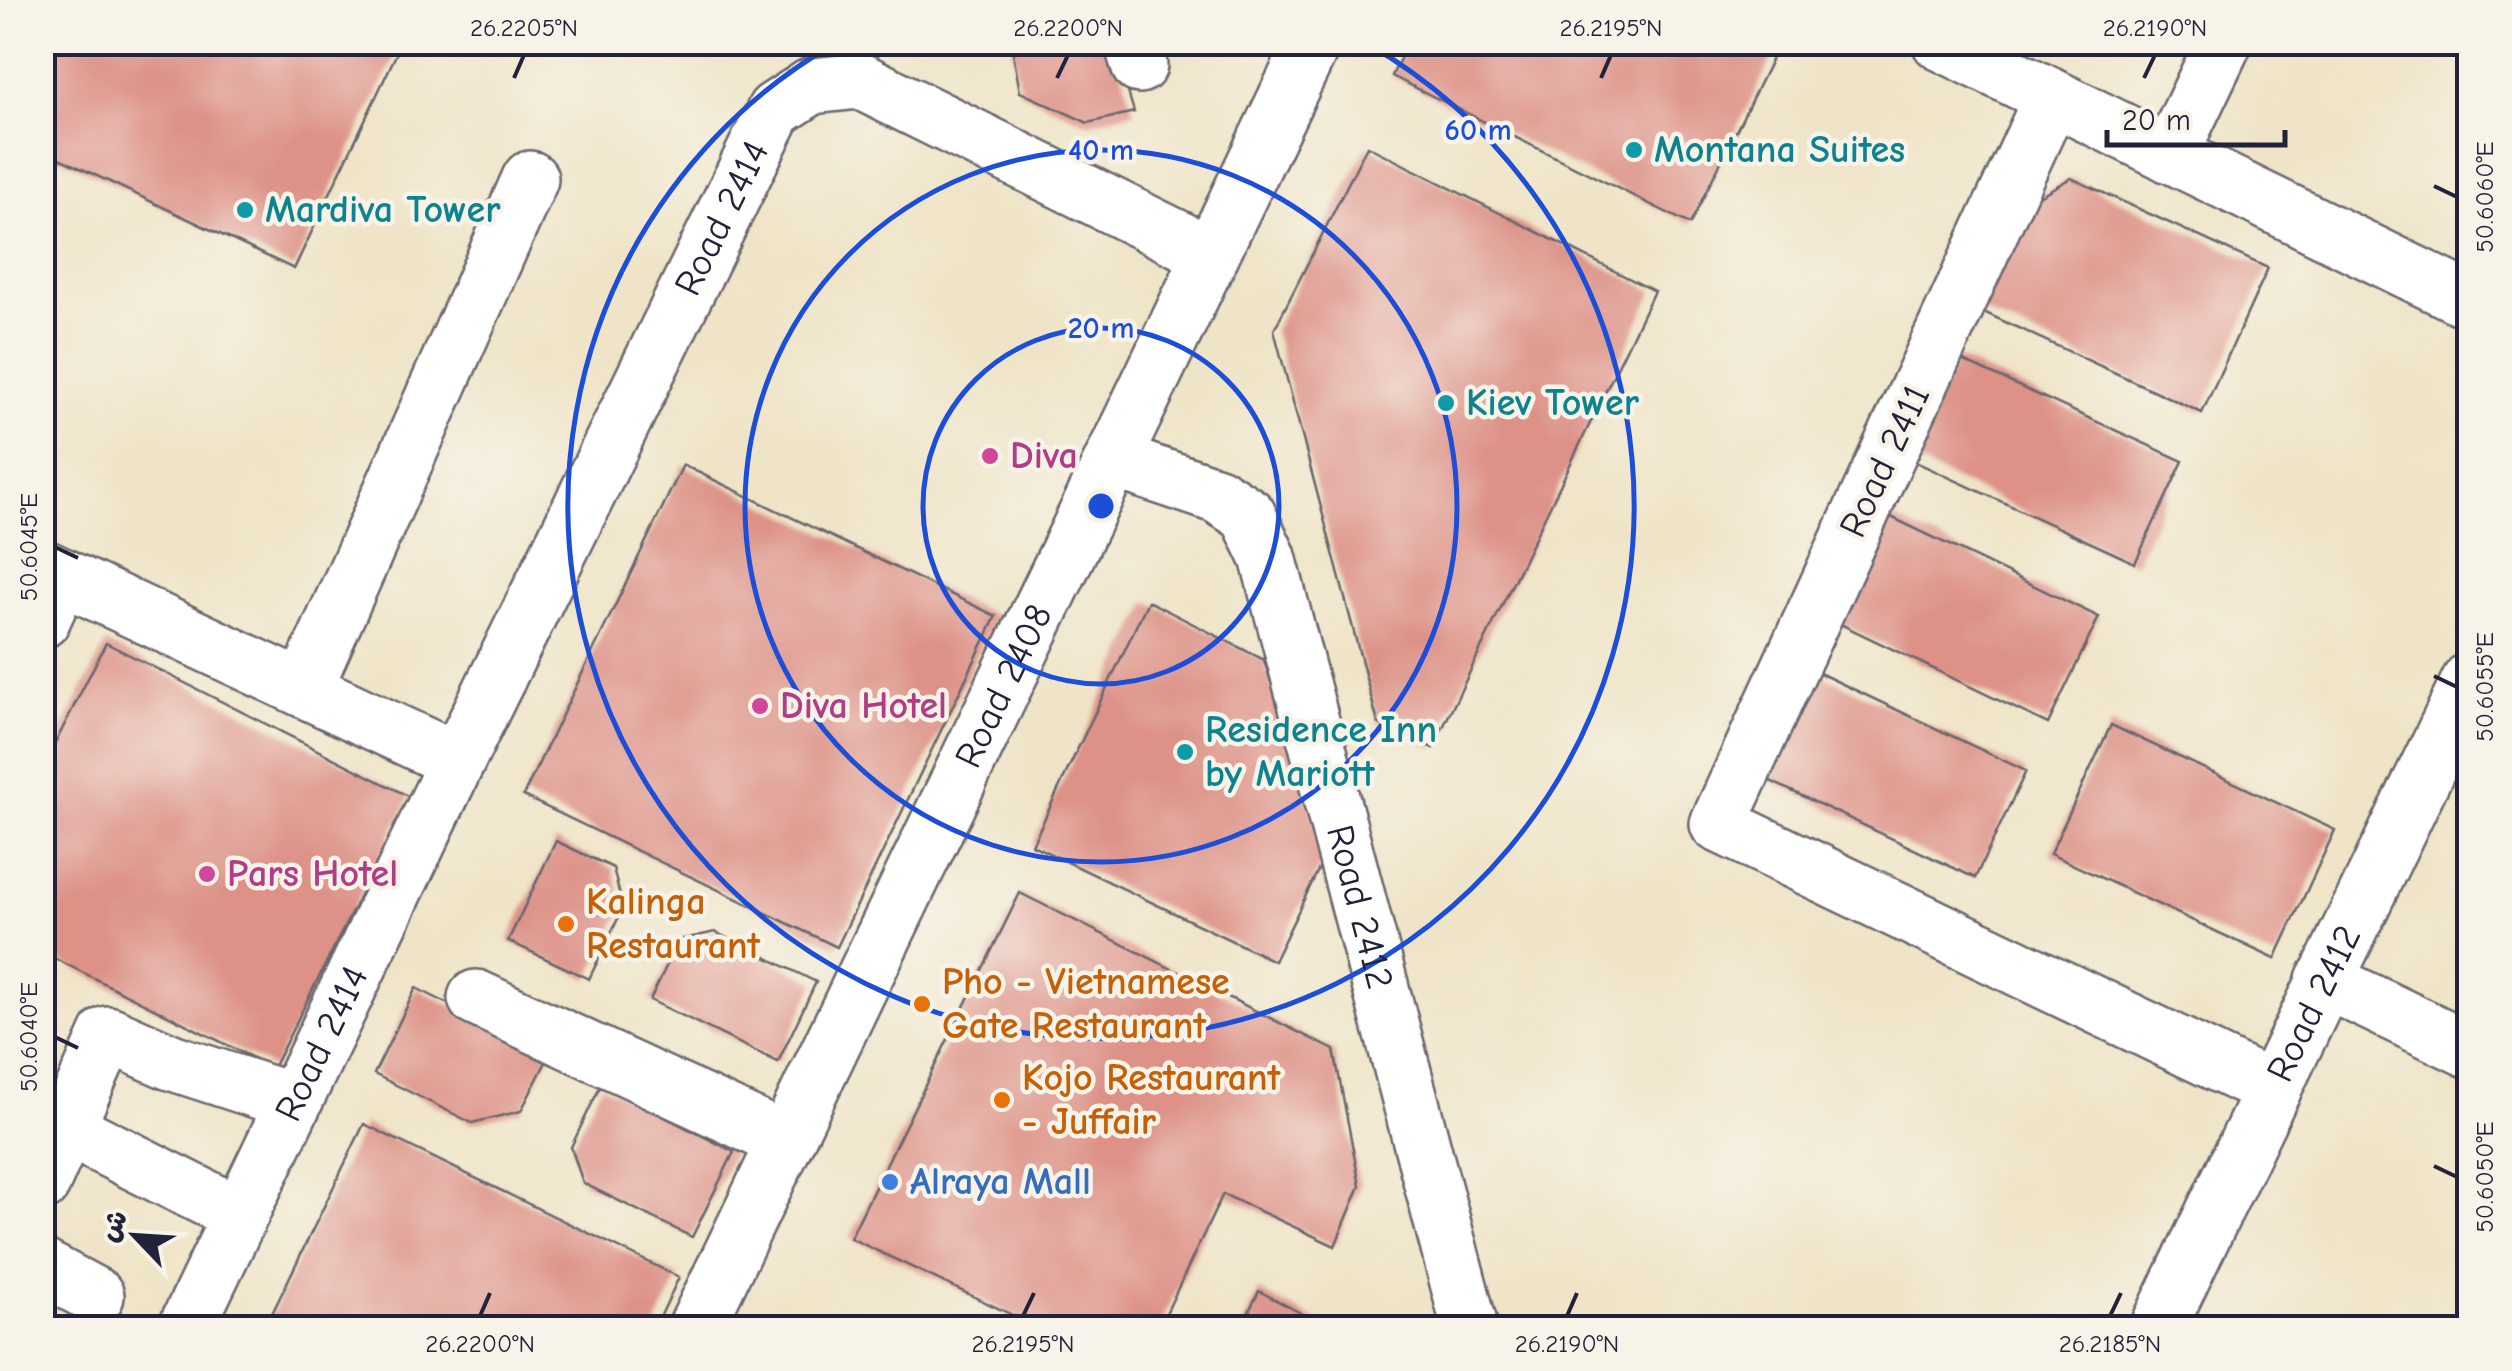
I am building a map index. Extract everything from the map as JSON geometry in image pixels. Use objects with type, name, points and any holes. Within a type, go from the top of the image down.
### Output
[{"type":"street","name":"Road 2408","points":[[696,1328],[1312,42]]},
{"type":"street","points":[[1940,42],[2470,301]]},
{"type":"street","points":[[2170,155],[2224,42]]},
{"type":"street","name":"Road 2414","points":[[186,1328],[775,110],[812,86],[860,82],[1210,255]]},
{"type":"street","name":"Road 2411","points":[[2052,97],[1718,824],[2273,1090]]},
{"type":"street","points":[[304,689],[530,179]]},
{"type":"street","name":"Road 2412","points":[[1113,460],[1217,495],[1248,515],[1268,557],[1470,1328]]},
{"type":"street","points":[[49,587],[304,689],[457,761]]},
{"type":"street","name":"Road 2412","points":[[2158,1328],[2470,680]]},
{"type":"street","points":[[2324,980],[2470,1050]]},
{"type":"street","points":[[476,998],[785,1142]]},
{"type":"street","points":[[42,1183],[55,1122],[108,1034],[171,1062],[294,1102]]},
{"type":"street","points":[[55,1122],[238,1214]]},
{"type":"street","points":[[42,1267],[96,1296]]},
{"type":"building","name":"Mardiva Tower","points":[[42,42],[402,42],[294,269],[42,150]]},
{"type":"building","points":[[1011,42],[1113,42],[1134,112],[1088,123],[1020,92]]},
{"type":"building","name":"Montana Suites","points":[[1408,42],[1780,42],[1690,224],[1392,76]]},
{"type":"building","name":"Kiev Tower","points":[[1367,146],[1654,291],[1433,748],[1378,723],[1274,330]]},
{"type":"building","points":[[2071,178],[2268,268],[2202,413],[1977,309],[2014,210]]},
{"type":"building","points":[[1957,358],[2183,461],[2135,563],[1911,460]]},
{"type":"building","name":"Diva Hotel","points":[[683,465],[996,616],[837,947],[523,796]]},
{"type":"building","points":[[1889,516],[2099,617],[2048,724],[1838,623]]},
{"type":"building","name":"Residence Inn by Mariott","points":[[1148,601],[1264,660],[1326,854],[1274,961],[1032,845]]},
{"type":"building","name":"Pars Hotel","points":[[106,643],[410,797],[273,1068],[42,952],[42,769]]},
{"type":"building","points":[[1815,671],[2026,771],[1975,878],[1764,778]]},
{"type":"building","points":[[2111,725],[2335,830],[2275,959],[2050,854]]},
{"type":"building","name":"Kalinga Restaurant","points":[[556,841],[613,868],[623,908],[589,979],[508,941]]},
{"type":"building","points":[[2470,844],[2470,893],[2469,893],[2460,865]]},
{"type":"building","points":[[1020,893],[1334,1050],[1360,1186],[1335,1246],[1223,1194],[1159,1328],[1040,1328],[850,1238]]},
{"type":"building","points":[[715,932],[816,982],[778,1062],[650,1000],[679,940]]},
{"type":"building","points":[[416,988],[550,1054],[521,1111],[472,1123],[374,1074]]},
{"type":"building","points":[[601,1085],[734,1152],[692,1237],[583,1183],[571,1147]]},
{"type":"building","points":[[364,1124],[679,1277],[655,1328],[265,1328]]},
{"type":"building","points":[[1259,1291],[1329,1328],[1241,1328]]},
{"type":"place","name":"Montana Suites","points":[[1634,150]]},
{"type":"place","name":"Mardiva Tower","points":[[245,210]]},
{"type":"place","name":"Kiev Tower","points":[[1446,403]]},
{"type":"place","name":"Diva","points":[[990,456]]},
{"type":"place","name":"Diva Hotel","points":[[760,706]]},
{"type":"place","name":"Residence Inn by Mariott","points":[[1185,752]]},
{"type":"place","name":"Pars Hotel","points":[[207,874]]},
{"type":"place","name":"Kalinga Restaurant","points":[[566,924]]},
{"type":"place","name":"Pho - Vietnamese Gate Restaurant","points":[[922,1004]]},
{"type":"place","name":"Kojo Restaurant - Juffair","points":[[1002,1100]]},
{"type":"place","name":"Alraya Mall","points":[[890,1182]]}]
